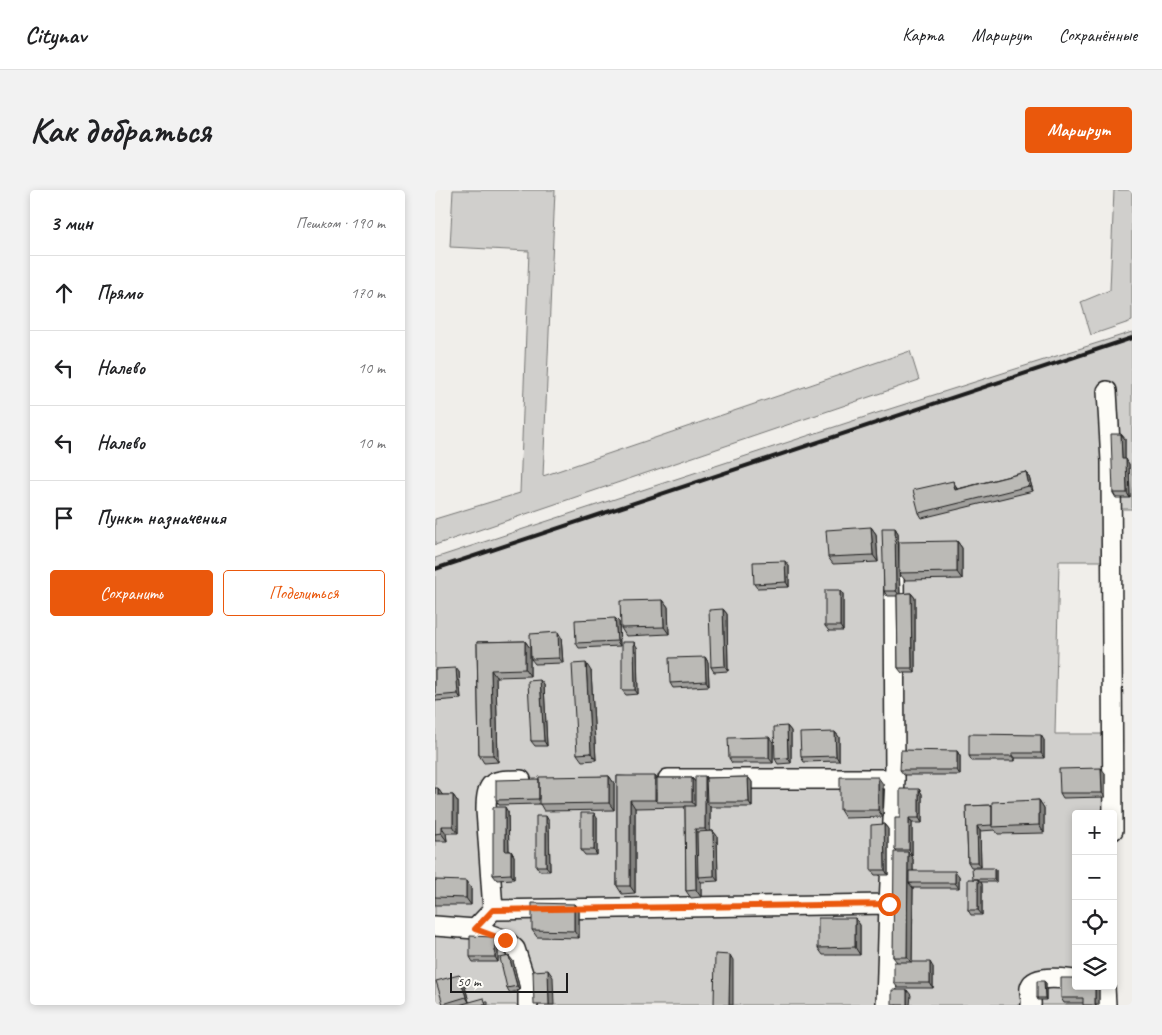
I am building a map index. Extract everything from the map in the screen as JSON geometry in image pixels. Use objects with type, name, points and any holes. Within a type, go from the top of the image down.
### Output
[{"type":"street","points":[[1107,391],[1111,461],[1113,810]]},
{"type":"street","points":[[886,1005],[895,779],[894,556]]},
{"type":"street","points":[[650,780],[895,779]]},
{"type":"street","points":[[493,910],[486,810],[486,796],[489,788],[494,782],[504,780],[543,780]]},
{"type":"street","points":[[475,929],[493,910],[889,904]]},
{"type":"street","points":[[435,926],[475,929],[505,940],[515,949],[528,989],[528,1005]]},
{"type":"street","points":[[1031,1005],[1030,988],[1034,982],[1041,979],[1072,980]]},
{"type":"street","points":[[1105,990],[1105,1005]]},
{"type":"shaded area","points":[[453,190],[555,190],[543,476],[910,351],[919,380],[435,545],[435,519],[520,493],[529,251],[450,247]]},
{"type":"shaded area","points":[[1114,190],[1132,190],[1132,321],[1091,335],[1081,302],[1110,290]]},
{"type":"shaded area","points":[[1132,332],[1132,509],[1111,509],[1111,561],[1059,561],[1055,734],[1109,734],[1107,810],[1072,810],[1072,990],[1081,990],[1102,1005],[435,1005],[435,558],[874,414]]},
{"type":"building","points":[[1111,434],[1121,434],[1122,459],[1126,459],[1127,493],[1113,493]]},
{"type":"building","points":[[1026,472],[1029,486],[919,513],[913,490],[953,481],[955,490]]},
{"type":"building","points":[[871,527],[873,555],[828,557],[826,530]]},
{"type":"building","points":[[882,528],[895,528],[896,591],[884,591]]},
{"type":"building","points":[[957,541],[957,572],[899,573],[899,542]]},
{"type":"building","points":[[785,561],[786,582],[754,584],[753,562]]},
{"type":"building","points":[[825,590],[840,590],[840,626],[825,626]]},
{"type":"building","points":[[911,593],[912,668],[898,668],[897,594]]},
{"type":"building","points":[[663,600],[664,627],[621,628],[620,601]]},
{"type":"building","points":[[723,609],[725,666],[711,667],[709,610]]},
{"type":"building","points":[[615,618],[617,641],[576,643],[575,620]]},
{"type":"building","points":[[558,632],[559,658],[531,659],[530,634]]},
{"type":"building","points":[[525,641],[525,669],[491,670],[493,755],[479,755],[477,642]]},
{"type":"building","points":[[622,642],[634,642],[635,690],[622,690]]},
{"type":"building","points":[[705,657],[706,681],[670,683],[669,658]]},
{"type":"building","points":[[586,663],[591,753],[577,754],[572,664]]},
{"type":"building","points":[[456,668],[458,694],[435,696],[435,669]]},
{"type":"building","points":[[540,680],[544,741],[531,741],[528,681]]},
{"type":"building","points":[[787,726],[788,758],[775,759],[774,727]]},
{"type":"building","points":[[835,732],[836,756],[801,757],[800,733]]},
{"type":"building","points":[[969,734],[1041,735],[1041,753],[1012,753],[1012,756],[969,756]]},
{"type":"building","points":[[769,737],[769,758],[729,758],[728,738]]},
{"type":"building","points":[[901,750],[957,751],[957,770],[900,770]]},
{"type":"building","points":[[1101,768],[1102,793],[1060,793],[1059,769]]},
{"type":"building","points":[[609,776],[609,803],[539,804],[539,777]]},
{"type":"building","points":[[617,776],[655,776],[655,800],[630,800],[630,886],[617,886]]},
{"type":"building","points":[[695,776],[705,776],[705,829],[695,829],[696,890],[686,891],[685,806],[695,806]]},
{"type":"building","points":[[748,777],[749,802],[707,802],[706,778]]},
{"type":"building","points":[[840,777],[878,777],[878,810],[840,810]]},
{"type":"building","points":[[657,778],[692,778],[692,802],[657,802]]},
{"type":"building","points":[[539,779],[539,799],[496,800],[496,780]]},
{"type":"building","points":[[435,788],[438,788],[438,795],[453,795],[453,826],[441,826],[441,833],[435,834]]},
{"type":"building","points":[[900,789],[919,789],[919,818],[909,818],[909,850],[895,850],[895,818],[900,818]]},
{"type":"building","points":[[1039,800],[1039,825],[992,827],[992,802]]},
{"type":"building","points":[[992,805],[992,825],[977,826],[978,862],[968,862],[966,806]]},
{"type":"building","points":[[493,807],[505,807],[505,851],[511,851],[511,874],[493,875]]},
{"type":"building","points":[[581,813],[594,813],[594,850],[581,850]]},
{"type":"building","points":[[536,816],[546,816],[546,866],[536,866]]},
{"type":"building","points":[[884,824],[885,870],[871,870],[871,825]]},
{"type":"building","points":[[713,831],[714,876],[698,877],[697,832]]},
{"type":"building","points":[[894,852],[908,852],[907,957],[893,957]]},
{"type":"building","points":[[972,868],[994,868],[994,879],[973,879]]},
{"type":"building","points":[[909,871],[955,871],[955,883],[909,883]]},
{"type":"building","points":[[968,879],[978,879],[978,910],[968,910]]},
{"type":"building","points":[[435,880],[466,881],[466,898],[435,897]]},
{"type":"building","points":[[532,903],[574,904],[574,931],[532,930]]},
{"type":"building","points":[[818,918],[855,918],[855,947],[818,948]]},
{"type":"building","points":[[470,936],[495,937],[495,957],[470,957]]},
{"type":"building","points":[[715,954],[730,955],[729,1005],[714,1005]]},
{"type":"building","points":[[509,956],[517,986],[507,988],[500,958]]},
{"type":"building","points":[[894,962],[930,962],[930,983],[894,983]]},
{"type":"building","points":[[548,970],[549,1005],[534,1005],[533,971]]},
{"type":"building","points":[[459,975],[466,997],[443,1004],[436,981]]},
{"type":"building","points":[[1061,978],[1072,978],[1072,990],[1095,990],[1095,1005],[1083,1005],[1083,998],[1061,998]]},
{"type":"building","points":[[1037,981],[1044,981],[1045,998],[1037,998]]},
{"type":"building","points":[[892,990],[907,990],[907,1005],[892,1005]]},
{"type":"building","points":[[484,998],[486,1005],[459,1005]]},
{"type":"railway","points":[[435,569],[1132,338]]},
{"type":"route","points":[[505,940],[475,929],[493,910],[889,904]]}]
